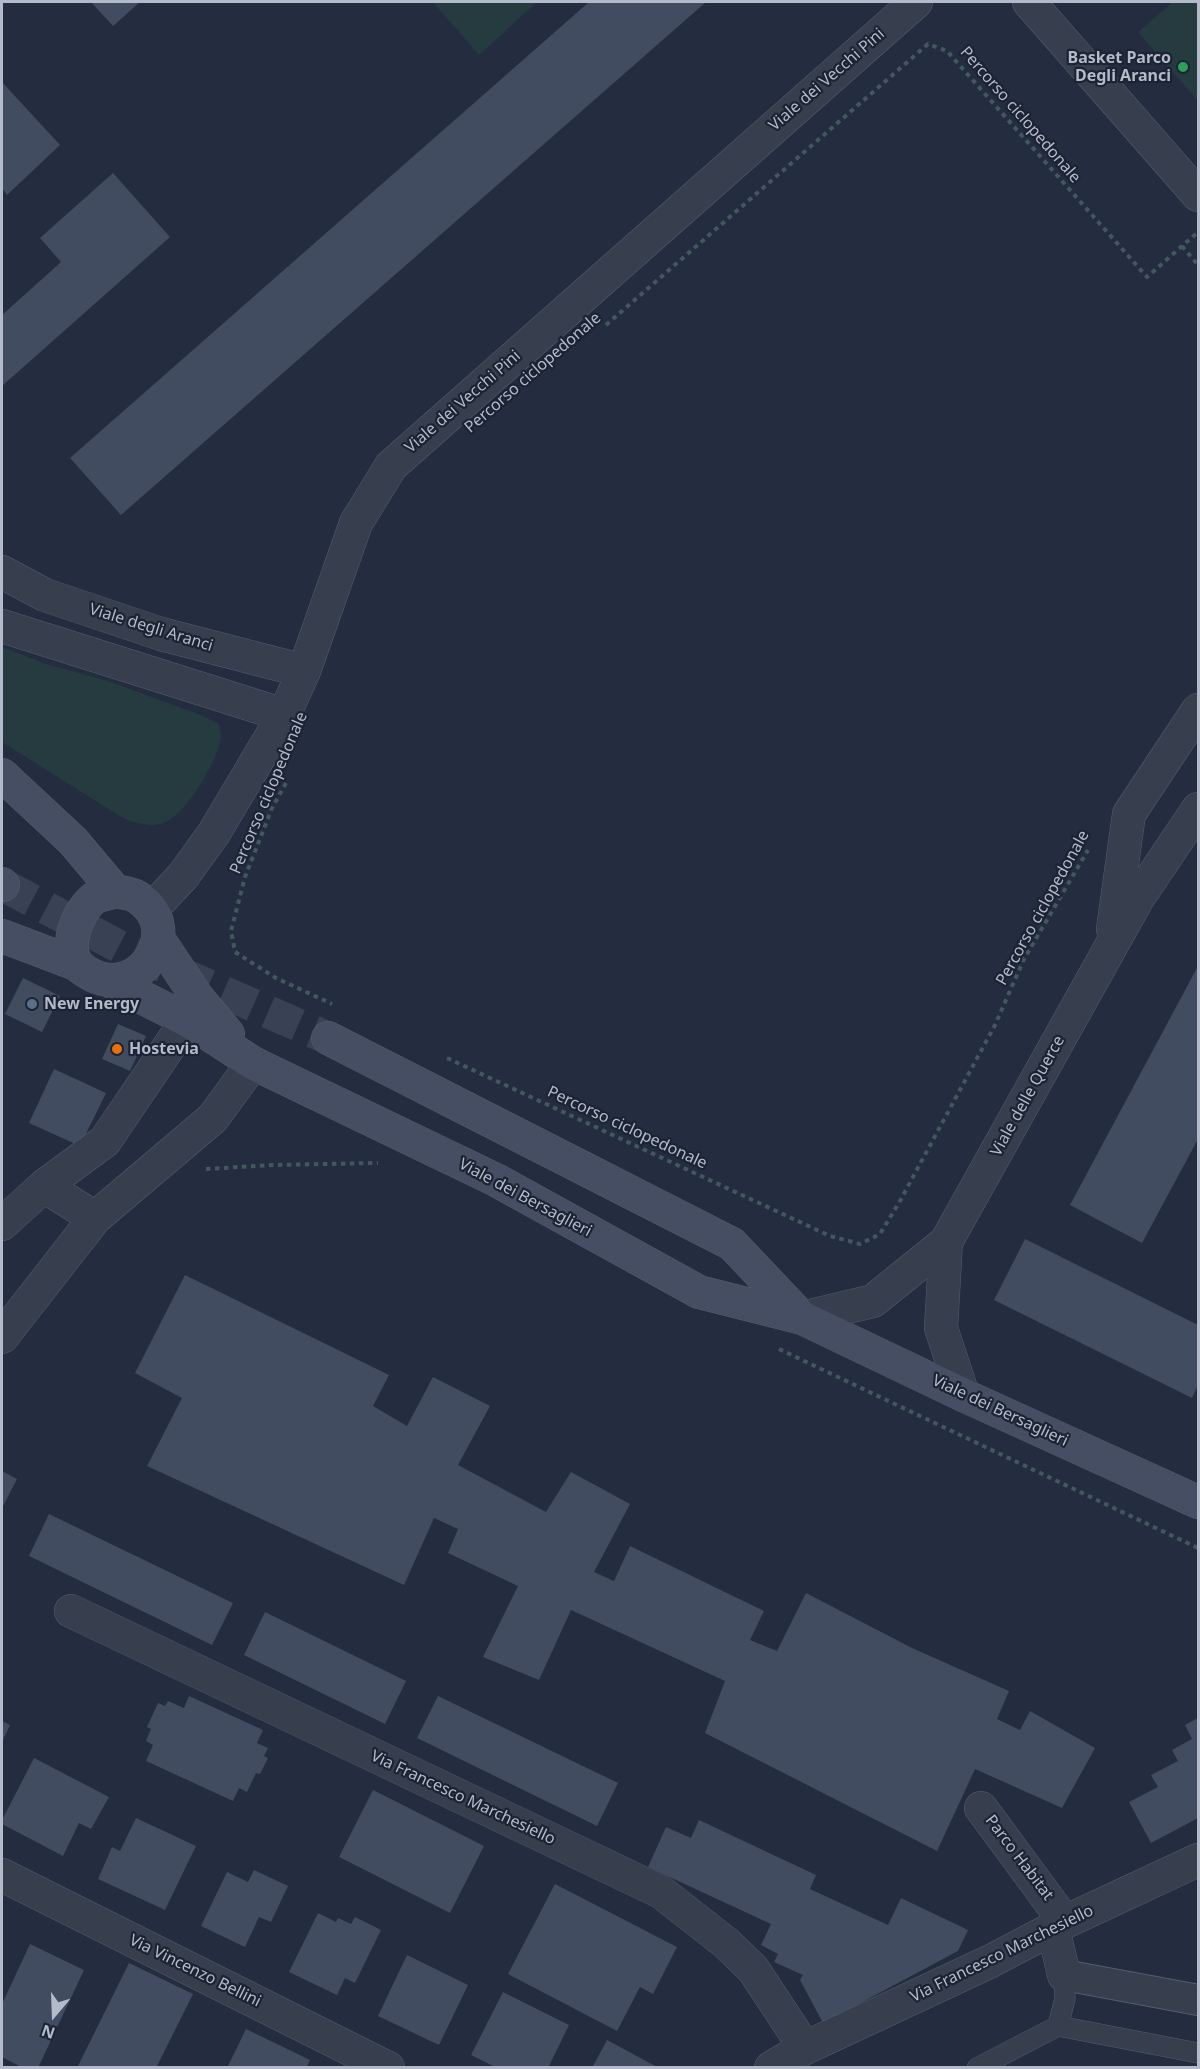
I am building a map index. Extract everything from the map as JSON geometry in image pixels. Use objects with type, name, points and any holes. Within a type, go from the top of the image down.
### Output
[{"type":"main road","points":[[2,775],[73,841],[115,891]]},
{"type":"main road","points":[[76,964],[71,948],[75,923],[93,899],[115,891],[135,896],[155,924],[197,997],[253,1063]]},
{"type":"main road","points":[[2,936],[76,964],[92,977],[112,982],[132,976],[148,961],[155,924]]},
{"type":"main road","name":"Viale dei Bersaglieri","points":[[112,982],[187,1020],[253,1063],[496,1180],[699,1292],[802,1318],[963,1395],[1198,1502]]},
{"type":"main road","name":"Viale dei Bersaglieri","points":[[328,1038],[732,1244],[802,1318]]},
{"type":"street","name":"Viale dei Vecchi Pini","points":[[155,924],[183,876],[214,834],[284,715],[304,671],[356,523],[391,466],[916,2]]},
{"type":"street","points":[[1029,2],[1198,195]]},
{"type":"street","name":"Viale degli Aranci","points":[[2,572],[45,595],[161,634],[304,671]]},
{"type":"street","points":[[2,626],[284,715]]},
{"type":"street","name":"Viale delle Querce","points":[[1110,949],[1129,814],[1198,710]]},
{"type":"street","name":"Viale delle Querce","points":[[802,1318],[873,1301],[946,1242],[1138,898],[1198,809]]},
{"type":"street","points":[[2,1224],[45,1186],[105,1141],[187,1020]]},
{"type":"street","points":[[2,1337],[94,1218],[213,1118],[253,1063]]},
{"type":"street","points":[[45,1186],[94,1218]]},
{"type":"street","name":"Viale delle Querce","points":[[946,1242],[941,1328],[963,1395]]},
{"type":"street","name":"Via Francesco Marchesiello","points":[[71,1611],[661,1892],[726,1943],[753,1969],[805,2048]]},
{"type":"street","name":"Parco Habitat","points":[[981,1808],[1058,1920]]},
{"type":"street","name":"Via Francesco Marchesiello","points":[[771,2067],[805,2048],[991,1961],[1058,1920],[1198,1860]]},
{"type":"street","name":"Via Vincenzo Bellini","points":[[2,1875],[388,2067]]},
{"type":"street","points":[[1058,1920],[1064,1975],[1198,2000]]},
{"type":"lane","points":[[1058,2026],[1065,1999],[1064,1975]]},
{"type":"lane","points":[[976,2067],[1058,2026],[1198,2054]]},
{"type":"path","name":"Percorso ciclopedonale","points":[[603,327],[928,44],[947,51],[1147,277],[1182,246]]},
{"type":"path","points":[[1198,232],[1182,246],[1198,265]]},
{"type":"path","name":"Percorso ciclopedonale","points":[[290,774],[272,808],[245,877],[231,931],[235,952],[276,978],[341,1008]]},
{"type":"path","name":"Percorso ciclopedonale","points":[[439,1054],[830,1236],[860,1244],[880,1234],[900,1201],[995,1025],[1024,960],[1091,844]]},
{"type":"green space","points":[[433,2],[537,2],[479,55]]},
{"type":"green space","name":"Basket Parco Degli Aranci","points":[[1173,2],[1198,2],[1198,101],[1138,32]]},
{"type":"green space","points":[[2,647],[46,664],[108,681],[201,715],[219,724],[221,738],[217,753],[205,777],[188,802],[169,820],[160,824],[132,821],[123,818],[2,742]]},
{"type":"building","points":[[91,2],[140,2],[113,26]]},
{"type":"building","points":[[589,2],[706,2],[121,515],[70,458]]},
{"type":"building","points":[[2,82],[60,145],[7,195],[2,188]]},
{"type":"building","points":[[113,173],[170,237],[2,386],[2,315],[61,262],[40,238]]},
{"type":"building","points":[[1198,966],[1198,1139],[1142,1243],[1070,1205]]},
{"type":"building","points":[[23,978],[60,996],[42,1032],[5,1014]]},
{"type":"building","points":[[118,1024],[146,1036],[130,1071],[102,1059]]},
{"type":"building","points":[[54,1069],[106,1093],[80,1146],[29,1123]]},
{"type":"building","points":[[1025,1239],[1198,1325],[1198,1385],[1192,1398],[994,1300]]},
{"type":"building","points":[[185,1275],[389,1375],[373,1406],[407,1426],[433,1377],[490,1406],[458,1465],[546,1512],[571,1472],[630,1504],[594,1572],[614,1581],[630,1546],[764,1611],[750,1640],[777,1651],[806,1593],[912,1648],[1009,1691],[997,1719],[1020,1730],[1030,1711],[1095,1748],[1062,1808],[975,1769],[937,1851],[705,1733],[725,1681],[571,1610],[539,1680],[483,1657],[518,1586],[448,1553],[458,1529],[434,1518],[404,1585],[147,1466],[182,1398],[135,1373]]},
{"type":"building","points":[[2,1471],[17,1479],[2,1508]]},
{"type":"building","points":[[49,1514],[233,1603],[212,1645],[29,1556]]},
{"type":"building","points":[[265,1612],[406,1681],[385,1724],[244,1655]]},
{"type":"building","points":[[189,1696],[263,1730],[257,1743],[268,1748],[264,1756],[268,1758],[260,1774],[256,1773],[247,1792],[239,1788],[233,1801],[146,1761],[153,1745],[146,1741],[151,1729],[147,1727],[158,1703],[165,1706],[168,1701],[184,1708]]},
{"type":"building","points":[[438,1696],[618,1783],[597,1826],[417,1738]]},
{"type":"building","points":[[1198,1718],[1198,1818],[1151,1843],[1129,1802],[1158,1787],[1151,1775],[1178,1761],[1172,1750],[1192,1739],[1185,1725]]},
{"type":"building","points":[[2,1721],[10,1725],[2,1742]]},
{"type":"building","points":[[34,1758],[109,1797],[91,1829],[79,1823],[63,1856],[2,1824]]},
{"type":"building","points":[[373,1790],[484,1846],[450,1913],[339,1857]]},
{"type":"building","points":[[136,1818],[196,1846],[165,1910],[98,1879],[112,1847],[120,1851]]},
{"type":"building","points":[[699,1820],[816,1875],[810,1889],[888,1925],[901,1898],[968,1930],[958,1951],[823,2023],[800,1980],[803,1975],[774,1962],[778,1954],[761,1945],[771,1924],[648,1867],[666,1827],[691,1838]]},
{"type":"building","points":[[254,1870],[288,1886],[271,1922],[259,1917],[245,1947],[201,1926],[227,1872],[248,1882]]},
{"type":"building","points":[[555,1884],[677,1947],[653,1994],[640,1987],[617,2031],[508,1974]]},
{"type":"building","points":[[318,1913],[336,1922],[338,1918],[351,1924],[355,1917],[381,1930],[355,1983],[345,1978],[337,1995],[289,1972]]},
{"type":"building","points":[[30,1944],[84,1970],[38,2068],[23,2068],[2,2057],[2,2004]]},
{"type":"building","points":[[407,1955],[468,1985],[439,2045],[378,2016]]},
{"type":"building","points":[[129,1963],[193,1994],[156,2068],[77,2068]]},
{"type":"building","points":[[503,1992],[569,2025],[548,2068],[497,2068],[471,2055]]},
{"type":"building","points":[[246,2029],[310,2060],[306,2068],[227,2068]]},
{"type":"building","points":[[607,2040],[659,2068],[592,2068]]},
{"type":"tunnel","points":[[3,885],[120,947],[328,1038]]},
{"type":"place","name":"Basket Parco Degli Aranci","points":[[1183,67]]},
{"type":"place","name":"New Energy","points":[[32,1004]]},
{"type":"place","name":"Hostevia","points":[[117,1049]]}]
